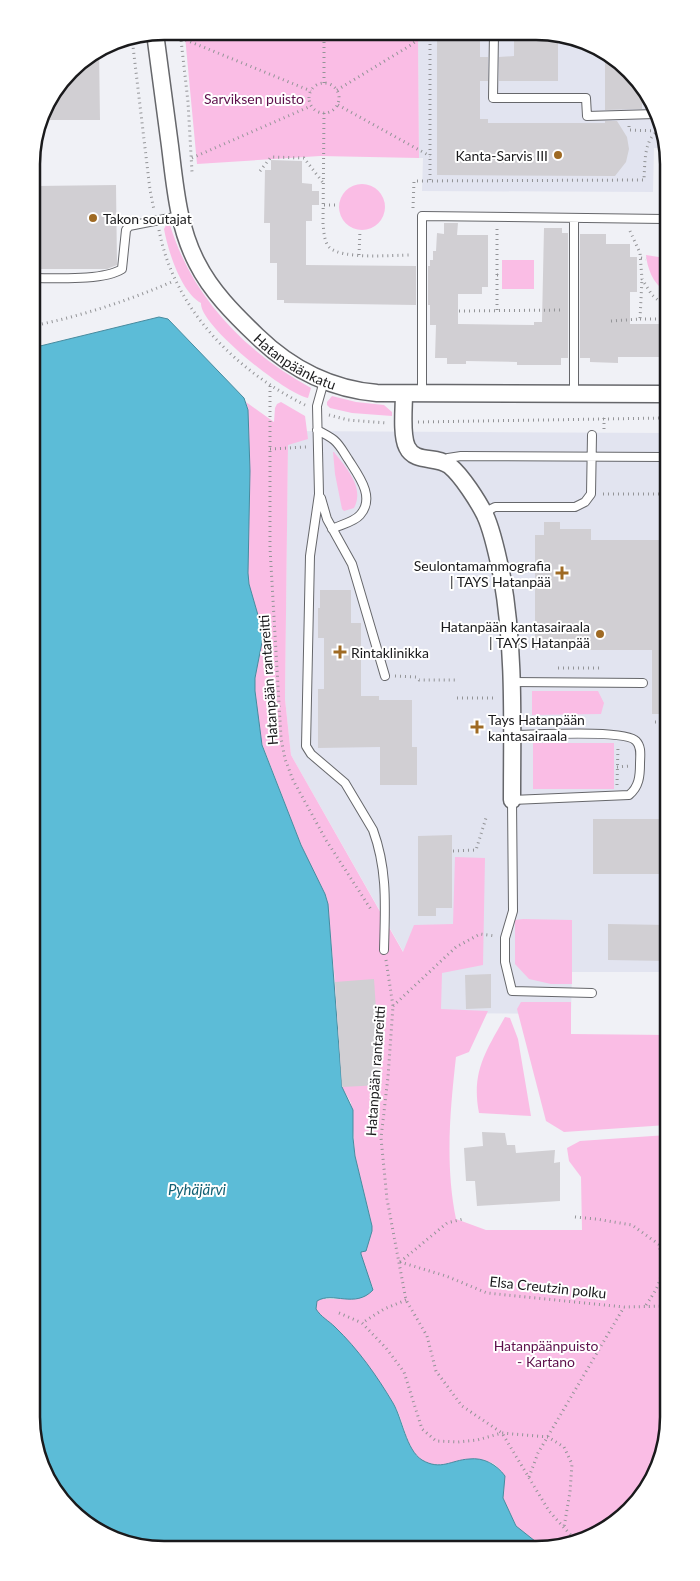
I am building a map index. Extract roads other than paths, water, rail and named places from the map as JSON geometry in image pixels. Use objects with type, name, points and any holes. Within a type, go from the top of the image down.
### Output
[{"type":"street","name":"Hatanpäänkatu","points":[[157,40],[180,216],[196,262],[217,294],[263,342],[294,365],[324,381],[362,392],[404,394],[660,394]]},
{"type":"street","points":[[404,394],[405,442],[410,452],[415,456],[442,462],[450,466],[461,479],[485,516],[498,558],[507,605],[512,690],[512,800]]},
{"type":"lane","points":[[494,40],[493,98],[586,98],[587,116],[649,114]]},
{"type":"lane","points":[[40,278],[114,274],[122,269],[126,230],[129,226],[180,216]]},
{"type":"lane","points":[[422,394],[422,216],[660,219]]},
{"type":"lane","points":[[574,218],[574,395]]},
{"type":"lane","points":[[324,381],[317,411],[319,494],[310,556],[306,746],[311,754],[345,783],[376,839],[385,878],[384,950]]},
{"type":"lane","points":[[318,430],[339,446],[361,479],[366,494],[365,505],[360,515],[332,529]]},
{"type":"lane","points":[[485,516],[495,506],[569,507],[586,502],[591,494],[592,435]]},
{"type":"lane","points":[[442,462],[451,457],[461,456],[660,456]]},
{"type":"lane","points":[[319,494],[332,529],[352,564],[385,676]]},
{"type":"lane","points":[[512,690],[643,683]]},
{"type":"lane","points":[[513,735],[629,736],[639,746],[640,774],[638,783],[632,793],[625,796],[512,800],[513,911],[505,938],[505,962],[512,991],[592,993]]},
{"type":"water","name":"Pyhäjärvi","points":[[159,317],[168,319],[244,398],[248,410],[250,471],[248,573],[249,584],[263,637],[255,678],[262,745],[301,845],[328,904],[342,1087],[353,1110],[355,1156],[372,1226],[366,1251],[361,1252],[361,1254],[373,1290],[366,1296],[359,1298],[323,1298],[317,1301],[316,1309],[352,1344],[374,1373],[393,1403],[408,1442],[417,1455],[422,1460],[435,1465],[480,1459],[494,1465],[505,1476],[503,1498],[516,1526],[535,1541],[156,1541],[140,1539],[117,1532],[102,1524],[76,1505],[57,1479],[49,1464],[44,1449],[40,1417],[40,346]]},
{"type":"place","name":"Kanta-Sarvis III","points":[[558,155]]},
{"type":"place","name":"Takon soutajat","points":[[93,218]]},
{"type":"place","name":"Seulontamammografia | TAYS Hatanpää","points":[[562,573]]},
{"type":"place","name":"Hatanpään kantasairaala | TAYS Hatanpää","points":[[600,634]]},
{"type":"place","name":"Rintaklinikka","points":[[340,652]]},
{"type":"place","name":"Tays Hatanpään kantasairaala","points":[[477,727]]},
{"type":"park label","name":"Sarviksen puisto","points":[[254,98]]},
{"type":"park label","name":"Hatanpäänpuisto - Kartano","points":[[546,1354]]}]
